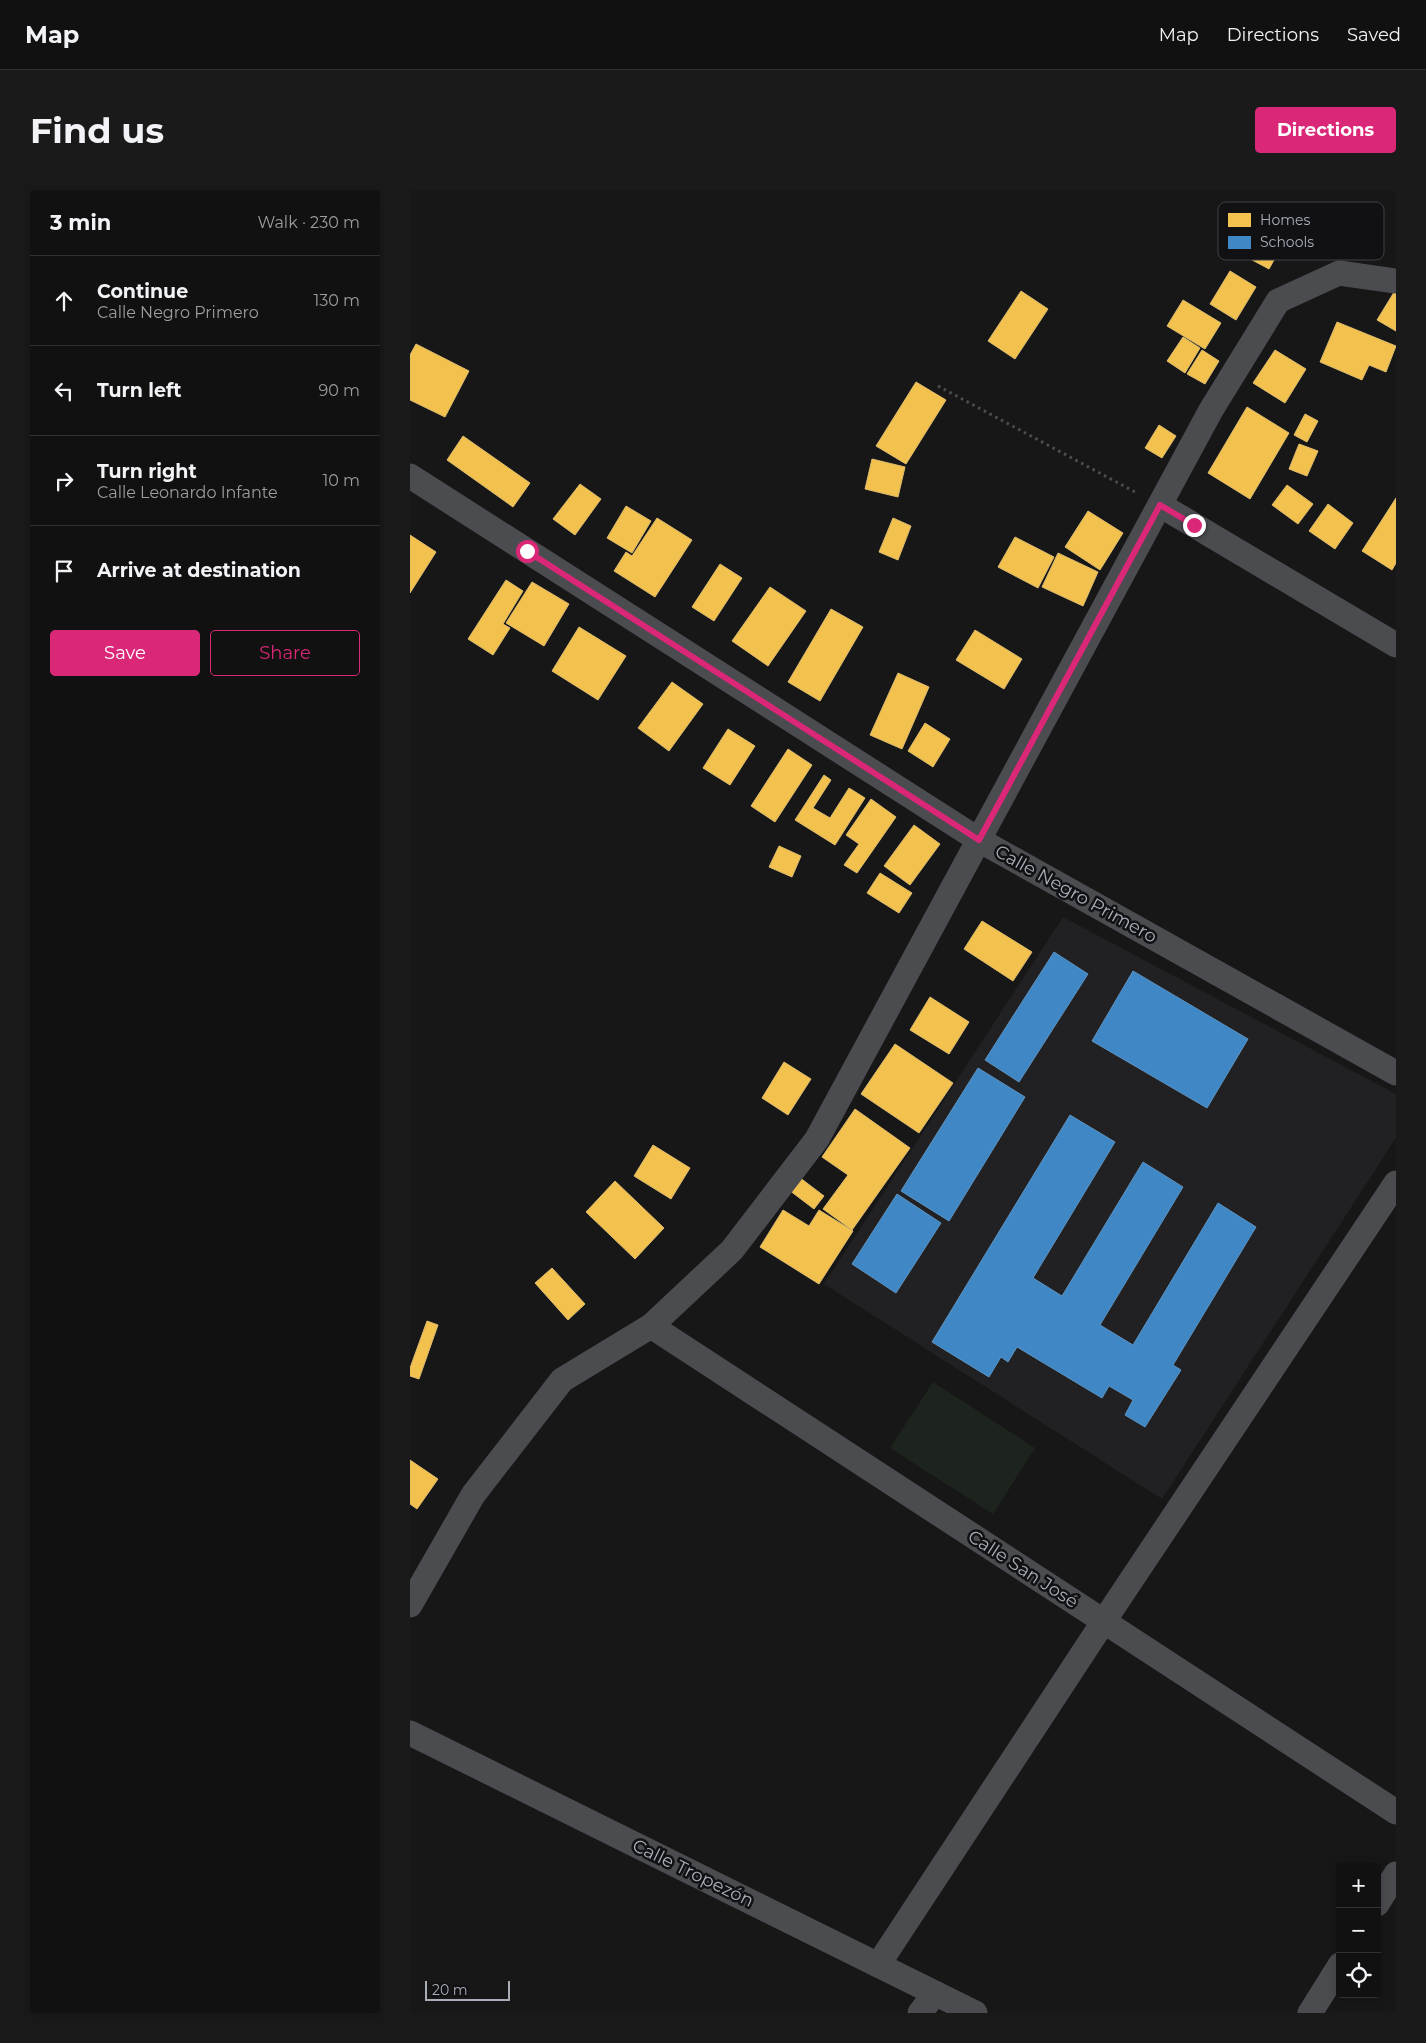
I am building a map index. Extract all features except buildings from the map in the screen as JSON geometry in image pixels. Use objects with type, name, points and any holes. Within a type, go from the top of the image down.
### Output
[{"type":"street","points":[[410,1605],[473,1495],[562,1380],[650,1326],[732,1250],[817,1139],[1211,410],[1278,301],[1339,273],[1396,281]]},
{"type":"street","name":"Calle Negro Primero","points":[[410,476],[979,840],[1396,1073]]},
{"type":"street","points":[[1160,505],[1396,645]]},
{"type":"street","points":[[878,1965],[1104,1621],[1396,1183]]},
{"type":"street","name":"Calle San José","points":[[650,1326],[1396,1812]]},
{"type":"street","name":"Calle Tropezón","points":[[410,1733],[975,2013]]},
{"type":"street","points":[[1381,1898],[1396,1874]]},
{"type":"street","points":[[1310,2013],[1336,1971]]},
{"type":"street","points":[[920,2013],[935,1993]]},
{"type":"path","points":[[938,386],[1160,505]]},
{"type":"shaded area","points":[[1063,917],[1396,1094],[1396,1138],[1162,1499],[824,1284]]},
{"type":"shaded area","points":[[933,1382],[1035,1448],[993,1514],[890,1448]]},
{"type":"route","points":[[527,551],[979,840],[1160,505],[1194,525]]}]
